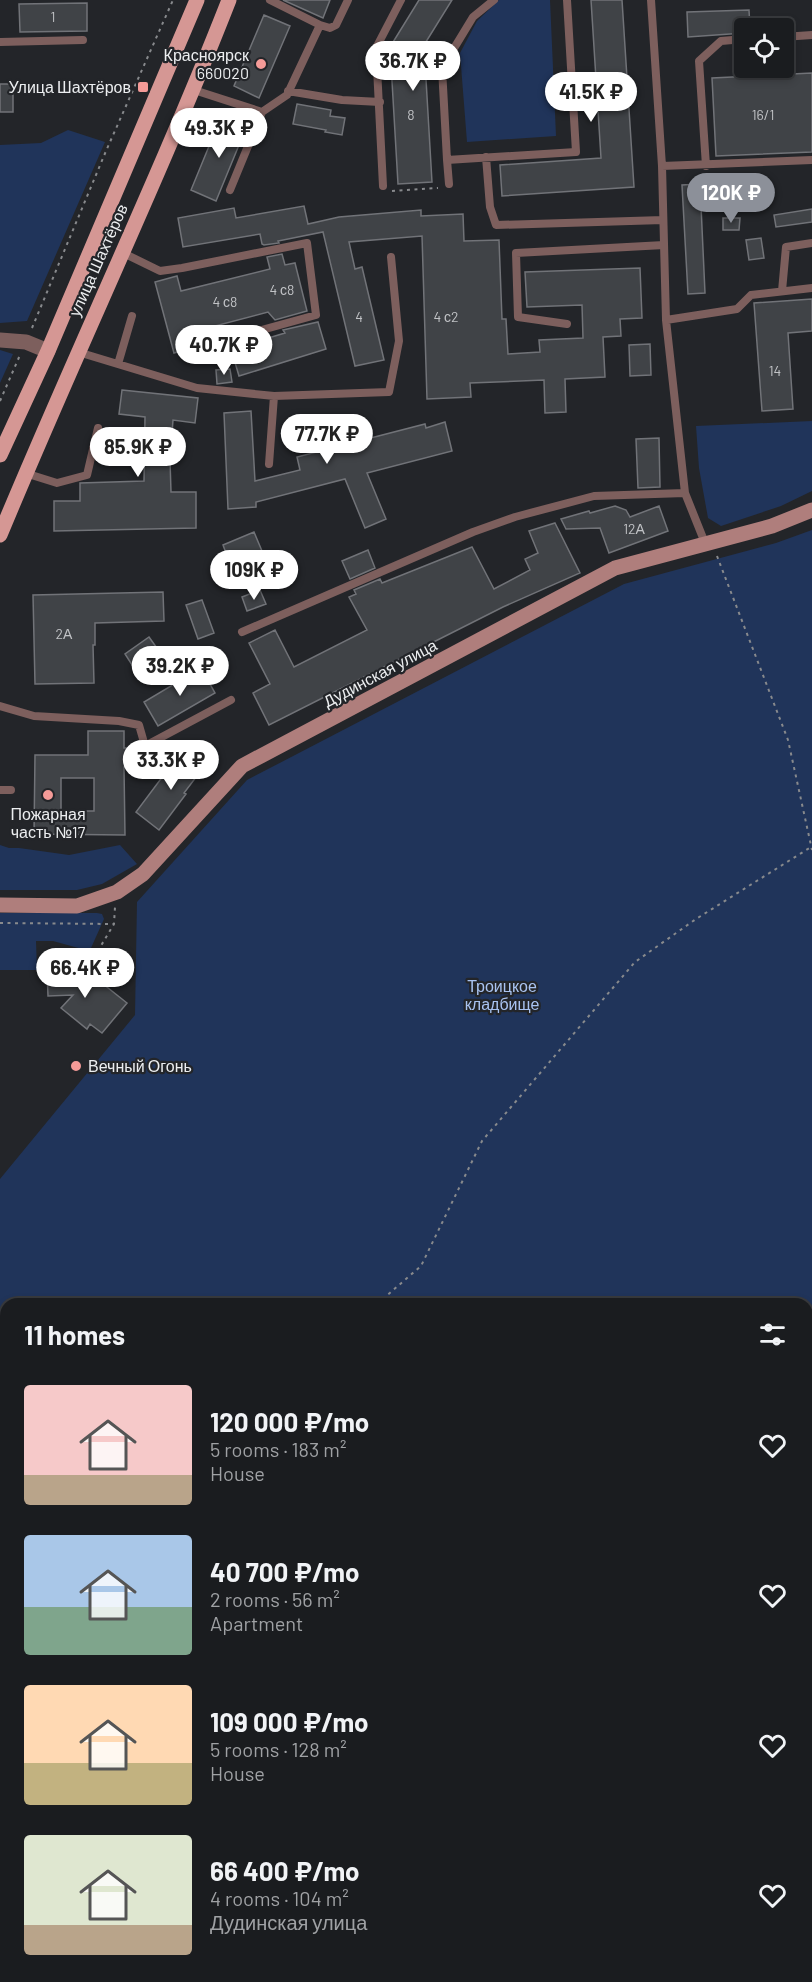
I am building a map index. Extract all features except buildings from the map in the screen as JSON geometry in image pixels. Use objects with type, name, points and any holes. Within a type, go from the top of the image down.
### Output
[{"type":"main road","name":"улица Шахтёров","points":[[0,455],[48,351],[196,0]]},
{"type":"main road","name":"улица Шахтёров","points":[[0,535],[121,252],[194,90],[229,0]]},
{"type":"street","points":[[0,340],[26,342],[48,351]]},
{"type":"street","name":"Дудинская улица","points":[[0,905],[77,906],[117,892],[144,874],[242,766],[615,568],[772,526],[812,510]]},
{"type":"lane","points":[[270,0],[330,28],[336,26],[348,0]]},
{"type":"lane","points":[[383,186],[376,48],[401,0]]},
{"type":"lane","points":[[449,184],[442,68],[473,17],[494,0]]},
{"type":"lane","points":[[447,160],[576,152],[567,0]]},
{"type":"lane","points":[[651,0],[662,166],[666,320],[685,493],[705,543]]},
{"type":"lane","points":[[230,190],[262,112],[287,95],[320,25]]},
{"type":"lane","points":[[794,36],[812,35]]},
{"type":"lane","points":[[0,42],[83,40]]},
{"type":"lane","points":[[706,166],[699,61],[721,41],[734,40]]},
{"type":"lane","points":[[194,90],[262,112]]},
{"type":"lane","points":[[288,92],[342,100],[380,102]]},
{"type":"lane","points":[[486,157],[490,207],[496,225],[663,220]]},
{"type":"lane","points":[[662,166],[812,160]]},
{"type":"lane","points":[[121,252],[160,271],[307,243],[316,315],[225,340]]},
{"type":"lane","points":[[782,291],[786,247],[812,243]]},
{"type":"lane","points":[[567,324],[518,317],[516,253],[664,245]]},
{"type":"lane","points":[[78,352],[197,388],[274,396],[389,392],[399,341],[391,257]]},
{"type":"lane","points":[[666,320],[737,309],[751,295],[812,288]]},
{"type":"lane","points":[[118,364],[132,316]]},
{"type":"lane","points":[[269,464],[274,396]]},
{"type":"lane","points":[[26,473],[57,483],[87,475],[98,429]]},
{"type":"lane","points":[[242,632],[473,532],[515,517],[594,496],[685,493]]},
{"type":"lane","points":[[0,706],[33,716],[119,721],[139,725],[145,746],[231,700]]},
{"type":"lane","points":[[0,790],[11,790]]},
{"type":"path","points":[[0,401],[173,0]]},
{"type":"path","points":[[383,186],[385,191],[438,188],[449,184]]},
{"type":"path","points":[[384,1298],[421,1266],[482,1141],[636,962],[696,919],[812,848],[788,740],[719,557],[705,543]]},
{"type":"path","points":[[90,964],[114,924],[117,892]]},
{"type":"path","points":[[0,923],[114,924]]},
{"type":"green space","points":[[499,0],[550,0],[556,136],[467,142],[460,53],[477,21]]},
{"type":"green space","points":[[68,130],[105,142],[27,321],[0,323],[0,145],[41,143]]},
{"type":"green space","points":[[0,350],[13,354],[0,383]]},
{"type":"green space","points":[[812,421],[812,491],[781,506],[721,526],[708,518],[699,468],[696,426]]},
{"type":"green space","name":"Троицкое кладбище","points":[[812,530],[812,1298],[0,1298],[0,1179],[135,1015],[137,902],[247,780],[624,584],[776,543]]},
{"type":"green space","points":[[0,845],[69,855],[120,845],[137,864],[102,884],[77,890],[0,890]]},
{"type":"green space","points":[[0,913],[97,913],[102,914],[104,919],[91,948],[82,949],[53,941],[36,941],[37,970],[0,970]]},
{"type":"place","name":"Красноярск 660020","points":[[261,64]]},
{"type":"place","name":"Улица Шахтёров","points":[[143,87]]},
{"type":"place","name":"Пожарная часть №17","points":[[48,795]]},
{"type":"place","name":"Вечный Огонь","points":[[76,1066]]}]
